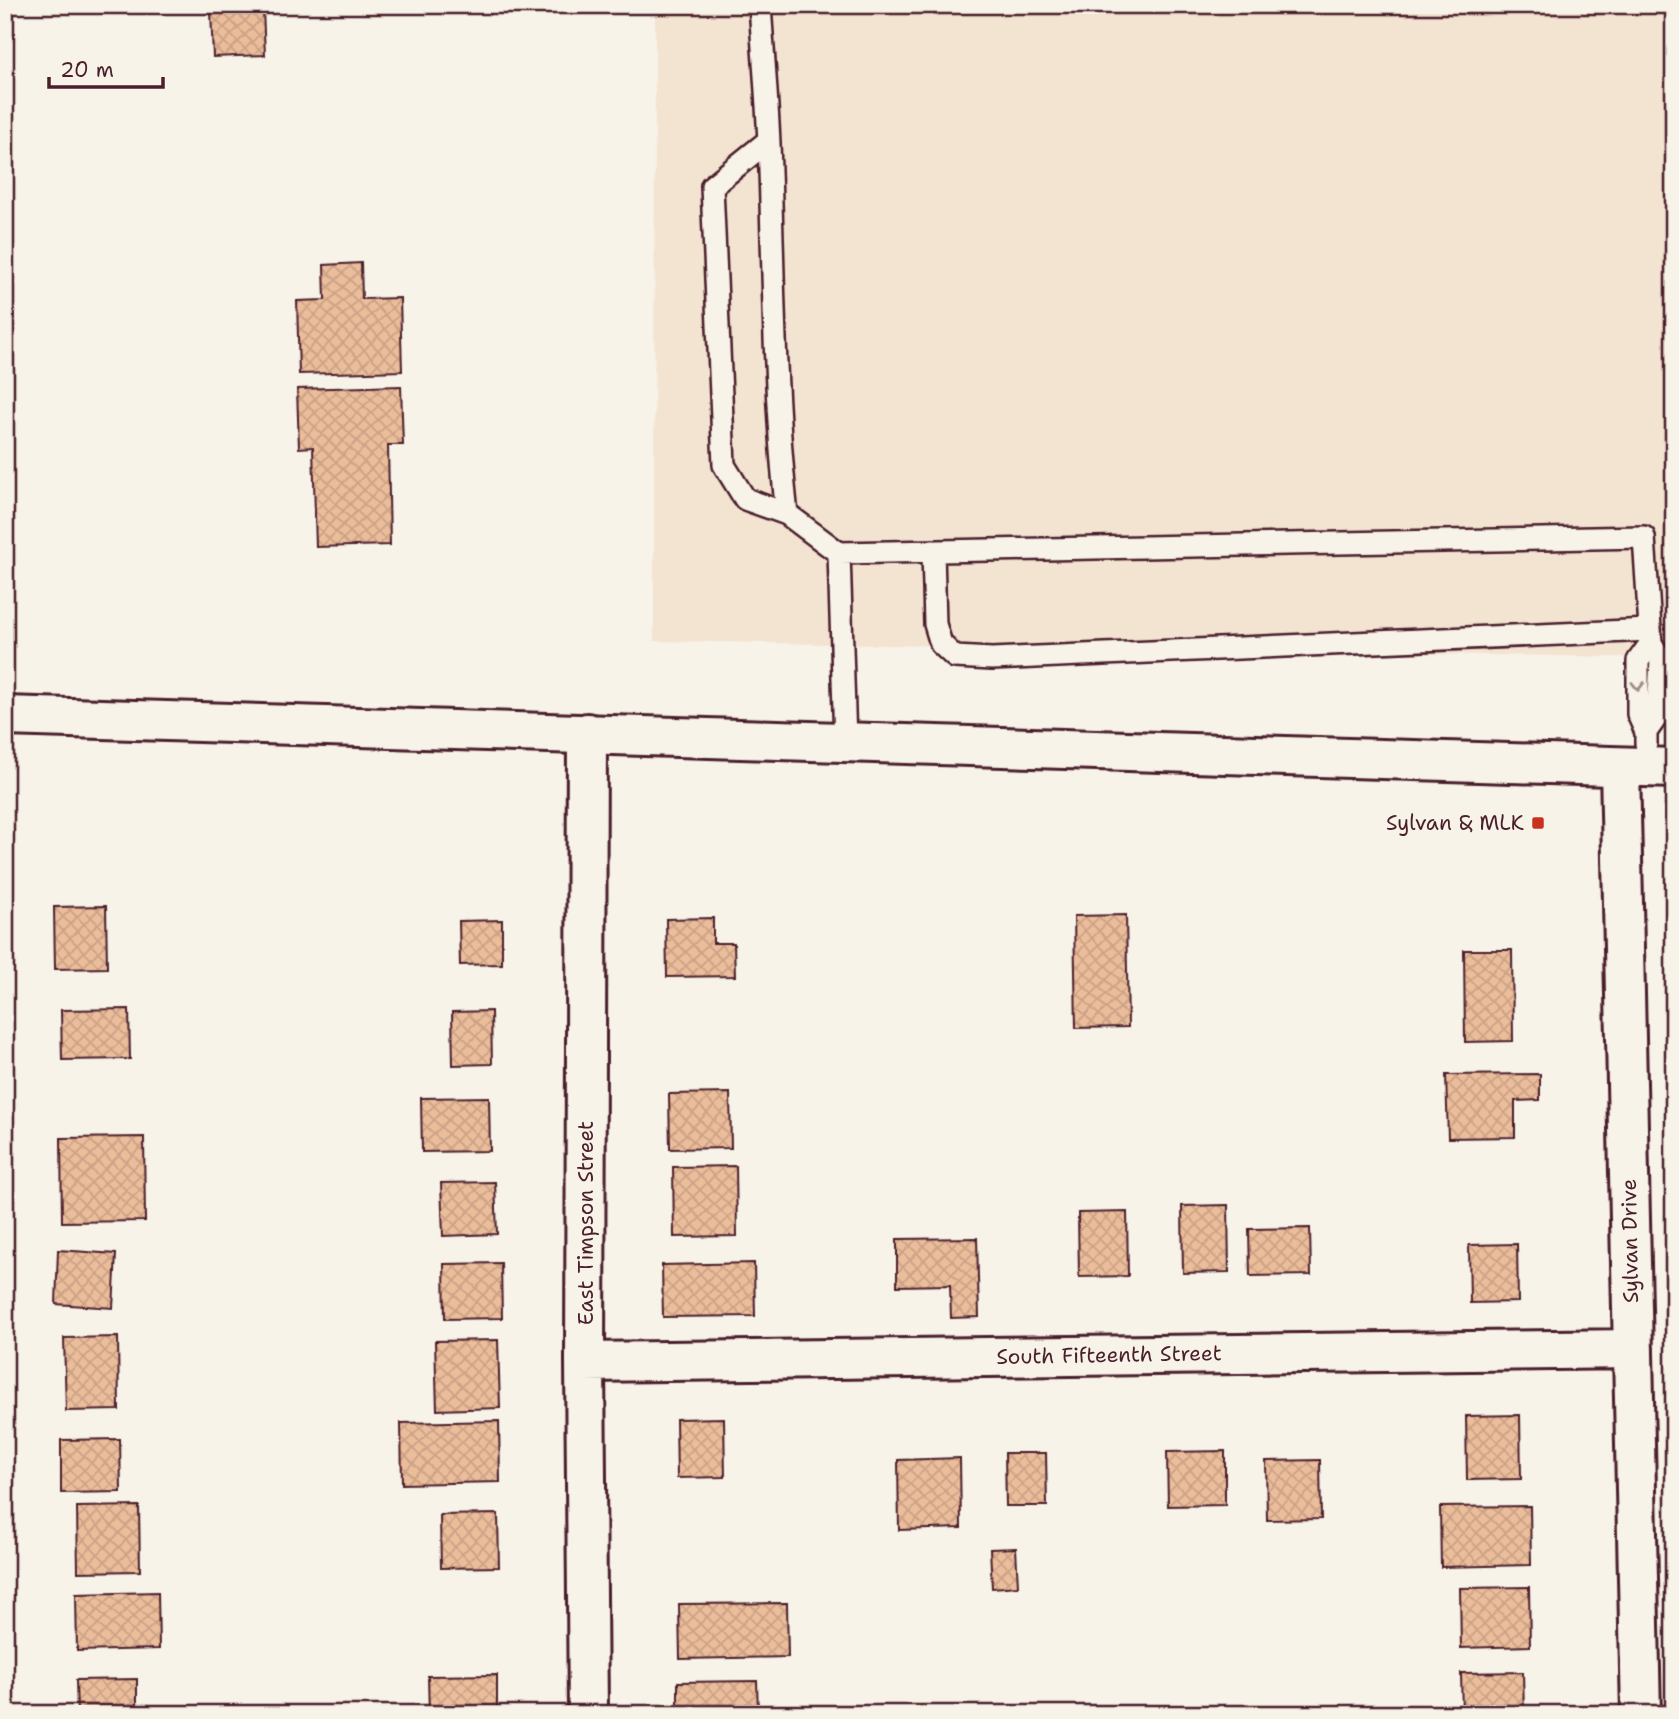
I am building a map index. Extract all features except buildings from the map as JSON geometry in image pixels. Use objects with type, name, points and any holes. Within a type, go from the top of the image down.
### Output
[{"type":"street","points":[[5,716],[845,742],[1646,759]]},
{"type":"street","name":"East Timpson Street","points":[[587,733],[585,1362],[588,1714]]},
{"type":"street","name":"Sylvan Drive","points":[[1641,1714],[1633,1349],[1646,759]]},
{"type":"street","name":"South Fifteenth Street","points":[[585,1362],[1633,1349]]},
{"type":"lane","points":[[760,5],[768,141],[774,340],[782,470],[788,514]]},
{"type":"lane","points":[[768,141],[712,186],[724,465],[745,499],[788,514],[839,553],[1644,537],[1650,636],[1638,661],[1638,714],[1646,759]]},
{"type":"lane","points":[[933,551],[935,624],[941,644],[955,657],[992,659],[1650,636]]},
{"type":"lane","points":[[839,553],[845,742]]},
{"type":"shaded area","points":[[655,5],[1674,5],[1674,658],[654,641]]},
{"type":"place","name":"Sylvan & MLK","points":[[1538,823]]}]
